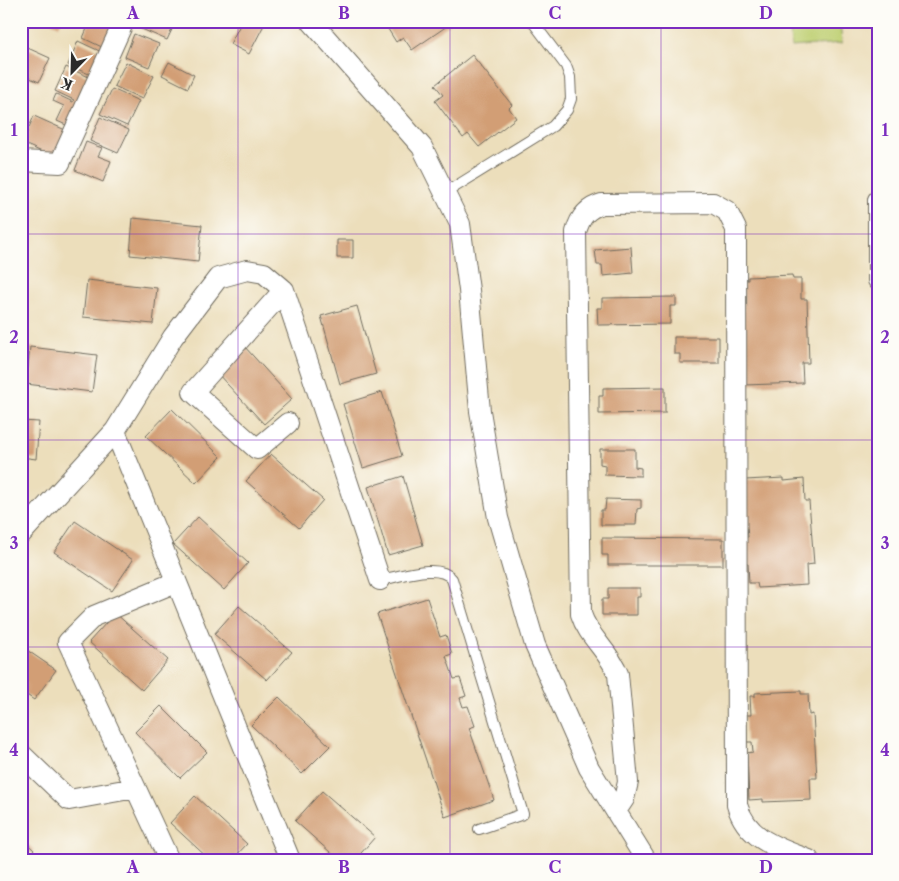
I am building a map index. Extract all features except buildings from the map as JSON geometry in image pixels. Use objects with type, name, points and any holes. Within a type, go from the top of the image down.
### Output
[{"type":"street","points":[[21,161],[60,163],[124,21]]},
{"type":"street","points":[[311,21],[422,147],[460,224],[469,290],[480,411],[498,518],[535,645],[589,768],[644,858]]},
{"type":"street","points":[[878,200],[878,280]]},
{"type":"street","points":[[616,811],[624,798],[628,782],[618,674],[612,660],[584,626],[581,614],[576,232],[583,215],[595,206],[602,204],[713,203],[727,211],[736,229],[738,805],[744,822],[757,837],[809,860]]},
{"type":"street","points":[[21,534],[115,431],[173,337],[218,278],[248,270],[264,273],[284,290],[380,580]]},
{"type":"street","points":[[284,290],[192,392],[257,449],[288,423]]},
{"type":"street","points":[[115,431],[290,860]]},
{"type":"street","points":[[169,860],[68,642],[94,616],[176,582]]},
{"type":"street","points":[[21,754],[70,800],[135,788]]},
{"type":"lane","points":[[445,193],[553,126],[567,110],[571,100],[570,77],[566,66],[532,21]]},
{"type":"lane","points":[[380,580],[437,570],[448,574],[452,579],[523,814],[479,829]]},
{"type":"green space","points":[[789,21],[840,21],[842,43],[791,47]]}]
